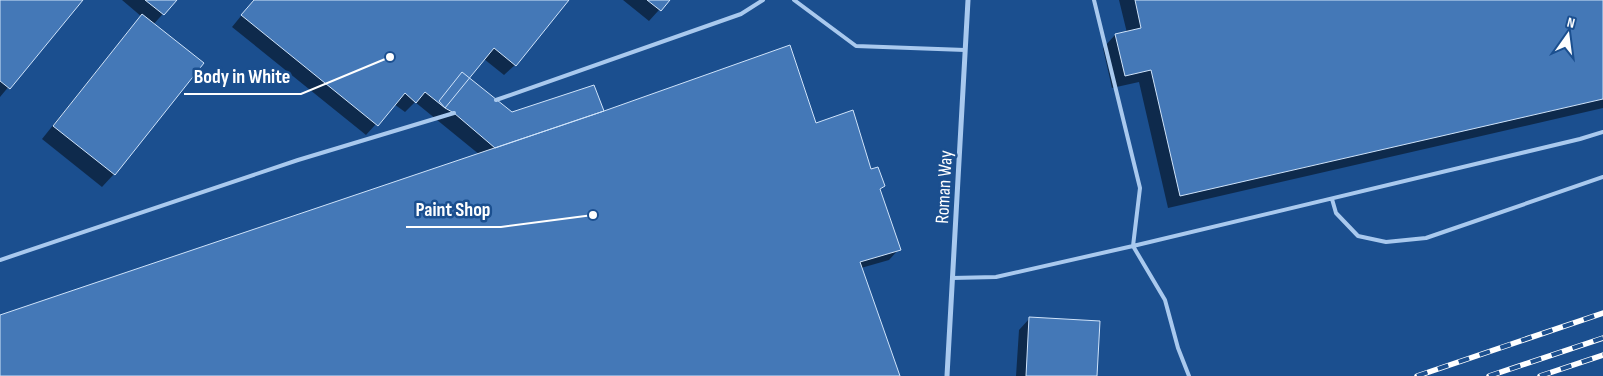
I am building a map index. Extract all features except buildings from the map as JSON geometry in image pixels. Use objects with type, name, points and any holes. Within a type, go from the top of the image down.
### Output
[{"type":"street","name":"Roman Way","points":[[947,376],[968,0]]},
{"type":"lane","points":[[496,100],[741,14],[763,0]]},
{"type":"lane","points":[[794,0],[856,46],[966,50]]},
{"type":"lane","points":[[1094,0],[1140,188],[1133,246],[1165,300],[1178,348],[1189,376]]},
{"type":"lane","points":[[0,260],[298,160],[454,113]]},
{"type":"lane","points":[[952,278],[996,277],[1580,140],[1603,132]]},
{"type":"lane","points":[[1332,199],[1336,213],[1358,236],[1386,242],[1426,238],[1603,177]]},
{"type":"railway","points":[[1417,376],[1603,313]]},
{"type":"railway","points":[[1489,376],[1603,338]]},
{"type":"railway","points":[[1540,376],[1603,355]]},
{"type":"place","name":"Body in White","points":[[390,57]]},
{"type":"place","name":"Paint Shop","points":[[593,215]]}]
